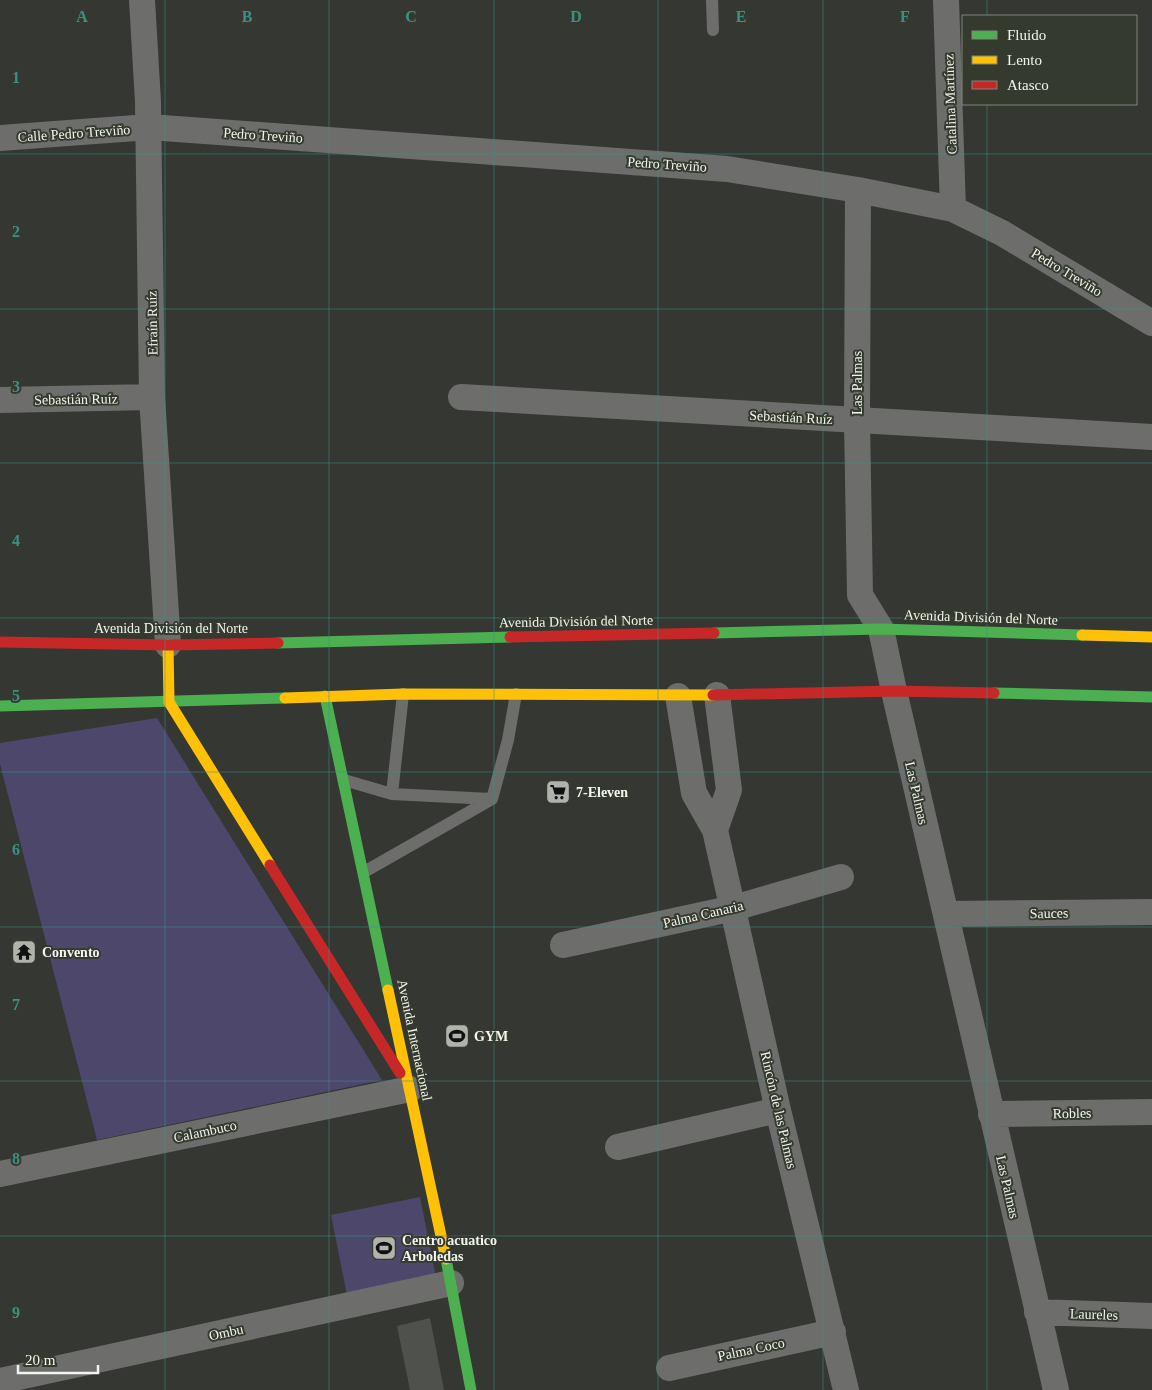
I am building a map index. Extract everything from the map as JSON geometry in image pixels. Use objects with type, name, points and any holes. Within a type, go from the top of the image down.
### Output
[{"type":"main road","name":"Avenida División del Norte","points":[[0,642],[168,645],[881,628],[1152,637]]},
{"type":"main road","points":[[168,645],[169,702],[410,1089]]},
{"type":"main road","points":[[0,706],[402,694],[678,696],[894,691],[1152,697]]},
{"type":"main road","name":"Avenida Internacional","points":[[325,696],[451,1283],[471,1390]]},
{"type":"street","name":"Efraín Ruíz","points":[[142,0],[149,127],[152,397],[168,645]]},
{"type":"street","name":"Catalina Martínez","points":[[946,0],[953,209]]},
{"type":"street","name":"Calle Pedro Treviño","points":[[0,138],[149,127]]},
{"type":"street","name":"Pedro Treviño","points":[[149,127],[727,169],[858,190],[953,209],[1002,233],[1152,323]]},
{"type":"street","name":"Las Palmas","points":[[858,190],[857,421],[860,595],[881,628],[991,1114],[1056,1390]]},
{"type":"street","name":"Sebastián Ruíz","points":[[0,400],[152,397]]},
{"type":"street","name":"Sebastián Ruíz","points":[[461,397],[1152,437]]},
{"type":"street","points":[[715,830],[729,790],[717,695]]},
{"type":"street","name":"Rincón de las Palmas","points":[[678,696],[694,793],[715,830],[778,1110],[846,1390]]},
{"type":"street","name":"Palma Canaria","points":[[563,945],[734,908],[841,877]]},
{"type":"street","name":"Sauces","points":[[946,914],[1152,912]]},
{"type":"street","name":"Calambuco","points":[[0,1174],[410,1089]]},
{"type":"street","points":[[618,1147],[778,1110]]},
{"type":"street","name":"Robles","points":[[991,1114],[1152,1112]]},
{"type":"street","name":"Ombu","points":[[0,1382],[451,1283]]},
{"type":"street","name":"Laureles","points":[[1037,1312],[1152,1316]]},
{"type":"street","name":"Palma Coco","points":[[669,1368],[833,1332]]},
{"type":"lane","points":[[712,0],[713,30]]},
{"type":"lane","points":[[392,794],[402,694]]},
{"type":"lane","points":[[364,872],[492,799],[508,740],[516,694]]},
{"type":"lane","points":[[344,780],[392,794],[492,799]]},
{"type":"shaded area","points":[[157,718],[382,1080],[97,1140],[0,764],[0,743]]},
{"type":"shaded area","name":"Centro acuatico Arboledas","points":[[420,1197],[437,1282],[348,1300],[331,1215]]},
{"type":"building","points":[[430,1318],[444,1390],[410,1390],[397,1326]]},
{"type":"traffic: fast","points":[[714,633],[881,629],[1082,635]]},
{"type":"traffic: fast","points":[[278,643],[510,637]]},
{"type":"traffic: fast","points":[[994,693],[1152,697]]},
{"type":"traffic: fast","points":[[325,696],[388,990]]},
{"type":"traffic: fast","points":[[0,706],[285,698]]},
{"type":"traffic: fast","points":[[446,1259],[471,1390]]},
{"type":"traffic: slow","points":[[1082,635],[1152,637]]},
{"type":"traffic: slow","points":[[168,645],[169,702],[270,865]]},
{"type":"traffic: slow","points":[[285,698],[403,694],[713,695]]},
{"type":"traffic: slow","points":[[388,990],[446,1259]]},
{"type":"traffic: jam","points":[[510,637],[714,633]]},
{"type":"traffic: jam","points":[[0,642],[168,645],[278,643]]},
{"type":"traffic: jam","points":[[713,695],[894,691],[994,693]]},
{"type":"traffic: jam","points":[[270,865],[400,1073]]},
{"type":"place","name":"7-Eleven","points":[[558,792]]},
{"type":"place","name":"Convento","points":[[24,952]]},
{"type":"place","name":"GYM","points":[[457,1036]]},
{"type":"place","name":"Centro acuatico Arboledas","points":[[384,1248]]}]
